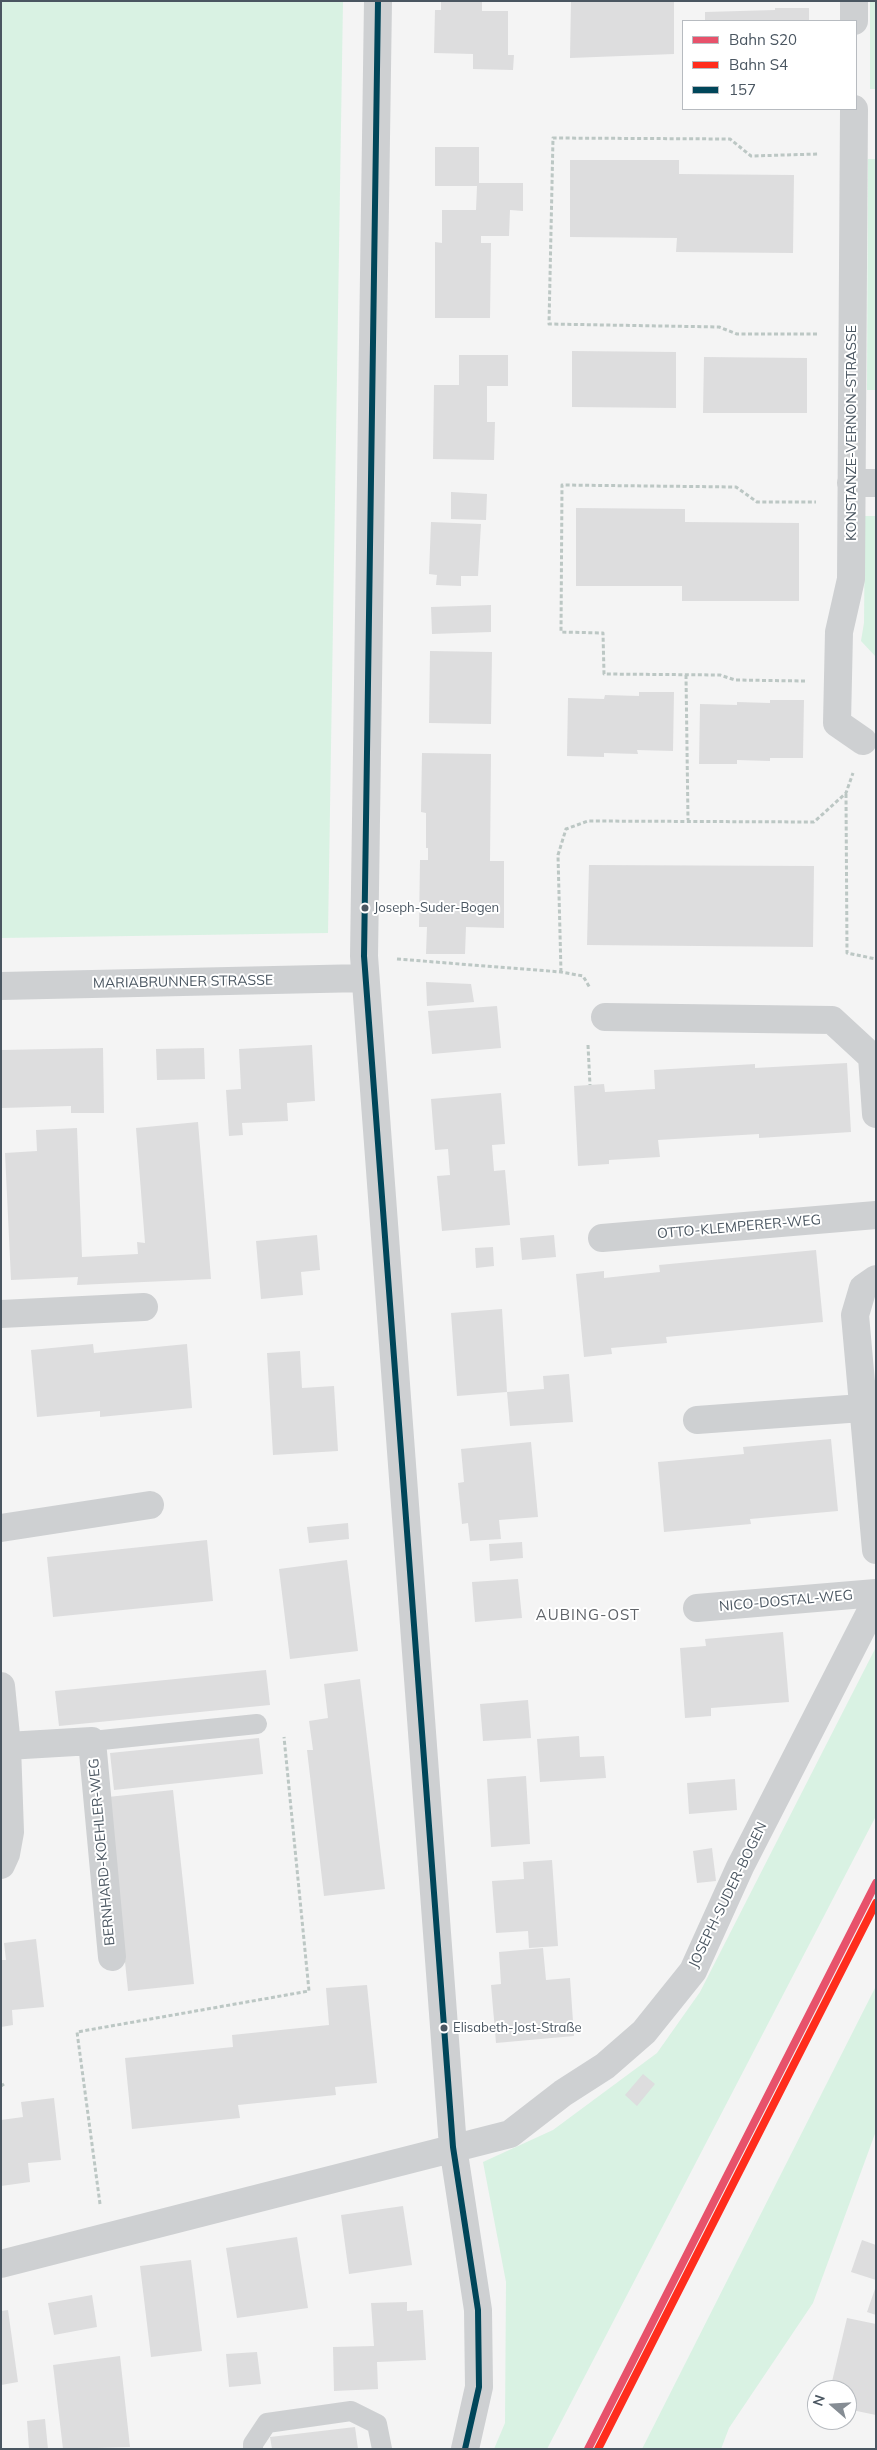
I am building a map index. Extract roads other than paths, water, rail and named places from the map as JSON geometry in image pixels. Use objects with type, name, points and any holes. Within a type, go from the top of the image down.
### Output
[{"type":"street","points":[[378,1],[364,967],[453,2148],[478,2310],[478,2387],[465,2449]]},
{"type":"street","points":[[854,1],[854,20]]},
{"type":"street","name":"KONSTANZE-VERNON-STRASSE","points":[[861,117],[863,483],[851,579],[839,632],[837,723],[863,741]]},
{"type":"street","name":"MARIABRUNNER STRASSE","points":[[1,986],[364,967]]},
{"type":"street","points":[[605,1017],[832,1020],[874,1056],[876,1114]]},
{"type":"street","name":"OTTO-KLEMPERER-WEG","points":[[602,1238],[876,1215]]},
{"type":"street","points":[[876,1279],[863,1288],[855,1315],[871,1402],[876,1550]]},
{"type":"street","points":[[1,1314],[144,1307]]},
{"type":"street","points":[[697,1420],[871,1402]]},
{"type":"street","points":[[1,1528],[150,1505]]},
{"type":"street","name":"NICO-DOSTAL-WEG","points":[[697,1608],[876,1593]]},
{"type":"street","name":"JOSEPH-SUDER-BOGEN","points":[[453,2148],[510,2134],[563,2093],[605,2066],[644,2032],[693,1971],[740,1868],[876,1601]]},
{"type":"street","points":[[1,1686],[7,1746],[10,1832],[6,1854],[1,1866]]},
{"type":"street","name":"BERNHARD-KOEHLER-WEG","points":[[7,1746],[92,1741],[112,1957]]},
{"type":"street","points":[[1,2264],[453,2148]]},
{"type":"lane","points":[[92,1741],[257,1724]]},
{"type":"lane","points":[[253,2449],[253,2444],[266,2423],[351,2411],[377,2424],[382,2449]]},
{"type":"rail line","name":"S20","points":[[588,2449],[876,1883]]},
{"type":"rail line","name":"S4","points":[[598,2449],[876,1903]]},
{"type":"place","name":"Joseph-Suder-Bogen","points":[[365,908]]},
{"type":"place","name":"Elisabeth-Jost-Straße","points":[[444,2028]]},
{"type":"district","name":"AUBING-OST","points":[[588,1615]]}]
